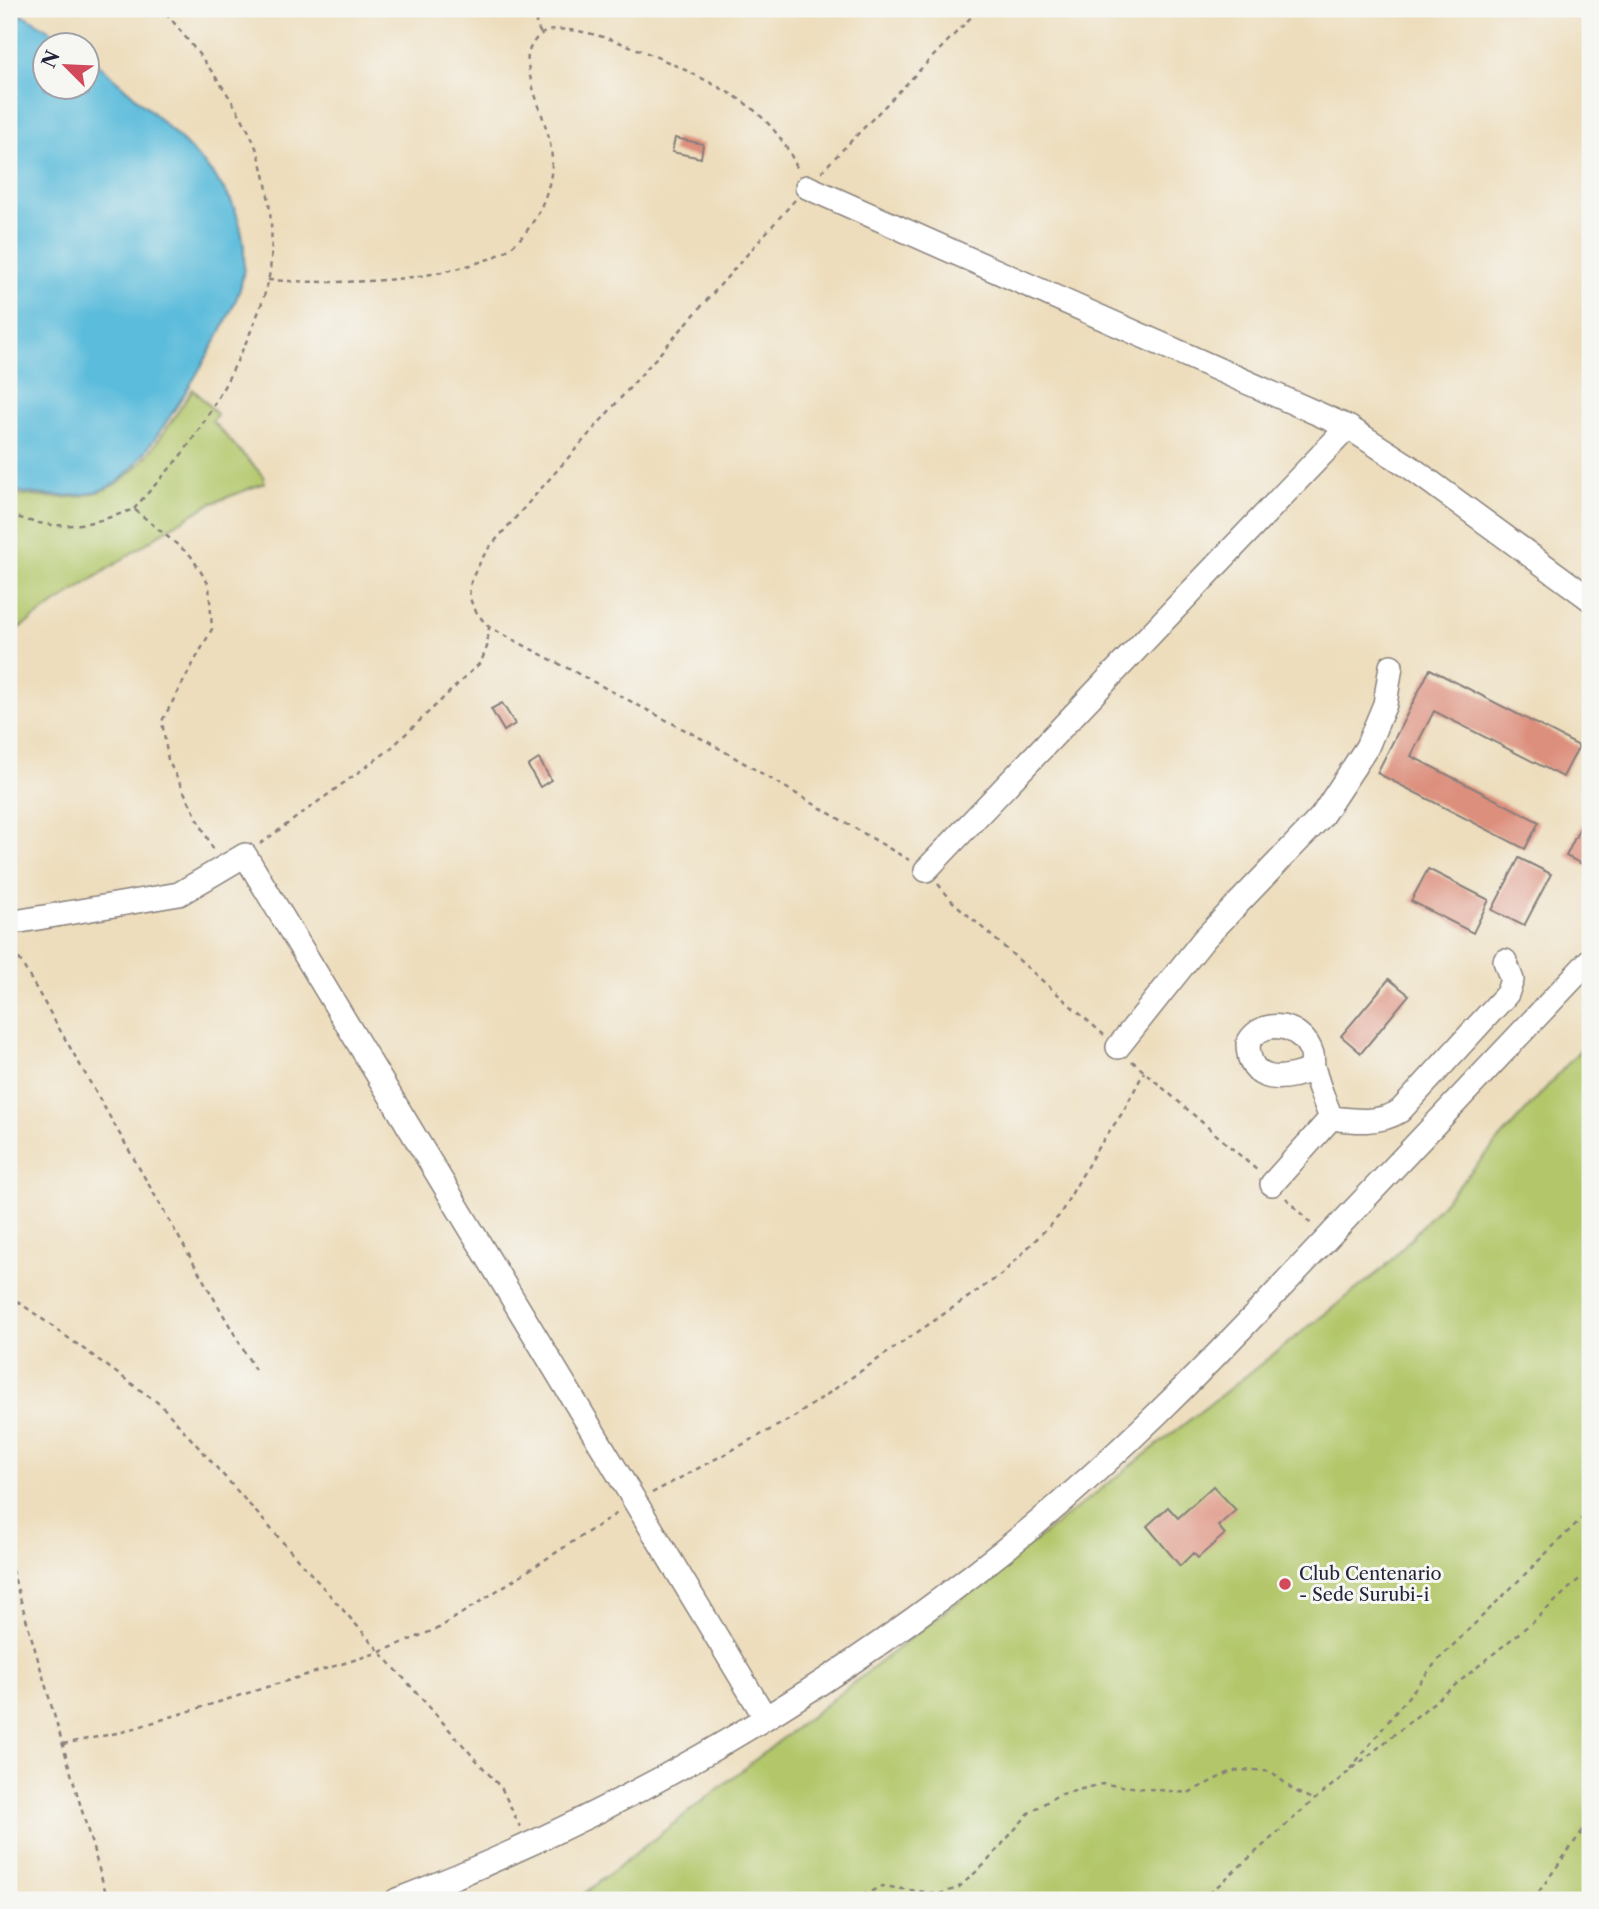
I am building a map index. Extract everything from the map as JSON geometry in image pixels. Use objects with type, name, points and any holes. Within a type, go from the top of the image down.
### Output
[{"type":"street","points":[[807,187],[1348,427],[1409,467],[1590,599]]},
{"type":"street","points":[[926,870],[1348,427]]},
{"type":"street","points":[[1118,1047],[1204,939],[1321,817],[1367,747],[1385,704],[1391,666]]},
{"type":"street","points":[[9,923],[179,894],[245,855],[765,1717]]},
{"type":"street","points":[[397,1900],[529,1845],[673,1774],[765,1717],[891,1633],[1003,1551],[1181,1393],[1590,960]]},
{"type":"street","points":[[1331,1118],[1371,1121],[1390,1117],[1400,1111],[1507,994],[1513,980],[1506,961]]},
{"type":"street","points":[[1313,1069],[1331,1118]]},
{"type":"street","points":[[1272,1184],[1331,1118]]},
{"type":"path","points":[[9,514],[54,525],[88,526],[134,509],[192,440],[226,379],[255,318],[268,281],[270,226],[263,169],[242,120],[191,44],[163,9]]},
{"type":"path","points":[[537,9],[536,24],[541,34]]},
{"type":"path","points":[[979,9],[807,187],[487,550],[469,582],[468,598],[475,612],[489,627],[710,743],[926,870],[952,901],[1272,1184],[1326,1240]]},
{"type":"path","points":[[268,281],[332,283],[407,278],[496,256],[518,239],[537,218],[552,162],[542,110],[527,62],[531,44],[541,34],[554,28],[575,29],[659,57],[737,98],[775,130],[807,187]]},
{"type":"path","points":[[134,509],[191,556],[209,586],[212,629],[162,721],[168,760],[223,867]]},
{"type":"path","points":[[245,855],[389,750],[481,662],[487,647],[489,627]]},
{"type":"path","points":[[9,940],[255,1370]]},
{"type":"path","points":[[63,1744],[122,1732],[380,1652],[439,1628],[635,1502],[794,1417],[1002,1274],[1059,1216],[1097,1149],[1124,1112],[1144,1072]]},
{"type":"path","points":[[9,1295],[161,1405],[502,1789],[529,1845]]},
{"type":"path","points":[[1347,1774],[1437,1661],[1590,1510]]},
{"type":"path","points":[[9,1560],[108,1900]]},
{"type":"path","points":[[1202,1900],[1314,1800],[1535,1620],[1590,1569]]},
{"type":"path","points":[[853,1900],[882,1886],[939,1894],[958,1888],[985,1864],[1029,1812],[1058,1795],[1102,1784],[1188,1793],[1231,1771],[1255,1770],[1272,1772],[1293,1790],[1314,1800]]},
{"type":"path","points":[[1533,1900],[1578,1837],[1590,1813]]},
{"type":"path","points":[[1578,1837],[1590,1826]]},
{"type":"green space","points":[[193,389],[217,414],[212,421],[264,477],[264,483],[210,504],[166,530],[9,635],[9,493],[47,497],[77,496],[102,491],[122,480],[156,444]]},
{"type":"green space","name":"Club Centenario - Sede Surubi-i","points":[[1590,1039],[1590,1900],[576,1900],[1385,1267]]},
{"type":"water","points":[[9,12],[27,17],[52,32],[32,32],[32,102],[102,102],[102,67],[192,151],[227,193],[241,230],[244,257],[241,285],[222,328],[187,390],[131,469],[117,482],[92,493],[64,496],[9,490]]},
{"type":"building","points":[[675,138],[703,144],[701,158],[672,152]]},
{"type":"building","points":[[1430,669],[1579,746],[1563,777],[1434,711],[1411,756],[1539,822],[1525,849],[1377,773]]},
{"type":"building","points":[[502,703],[515,724],[504,731],[491,709]]},
{"type":"building","points":[[539,759],[551,780],[540,787],[528,766]]},
{"type":"building","points":[[1590,807],[1590,868],[1566,856]]},
{"type":"building","points":[[1519,858],[1551,874],[1524,926],[1492,910]]},
{"type":"building","points":[[1428,869],[1489,900],[1473,933],[1411,901]]},
{"type":"building","points":[[1389,979],[1409,995],[1361,1053],[1341,1036]]},
{"type":"building","points":[[1213,1486],[1236,1510],[1218,1526],[1225,1534],[1198,1558],[1193,1553],[1180,1566],[1147,1526],[1168,1507],[1178,1518]]},
{"type":"place","name":"Club Centenario - Sede Surubi-i","points":[[1285,1584]]}]
